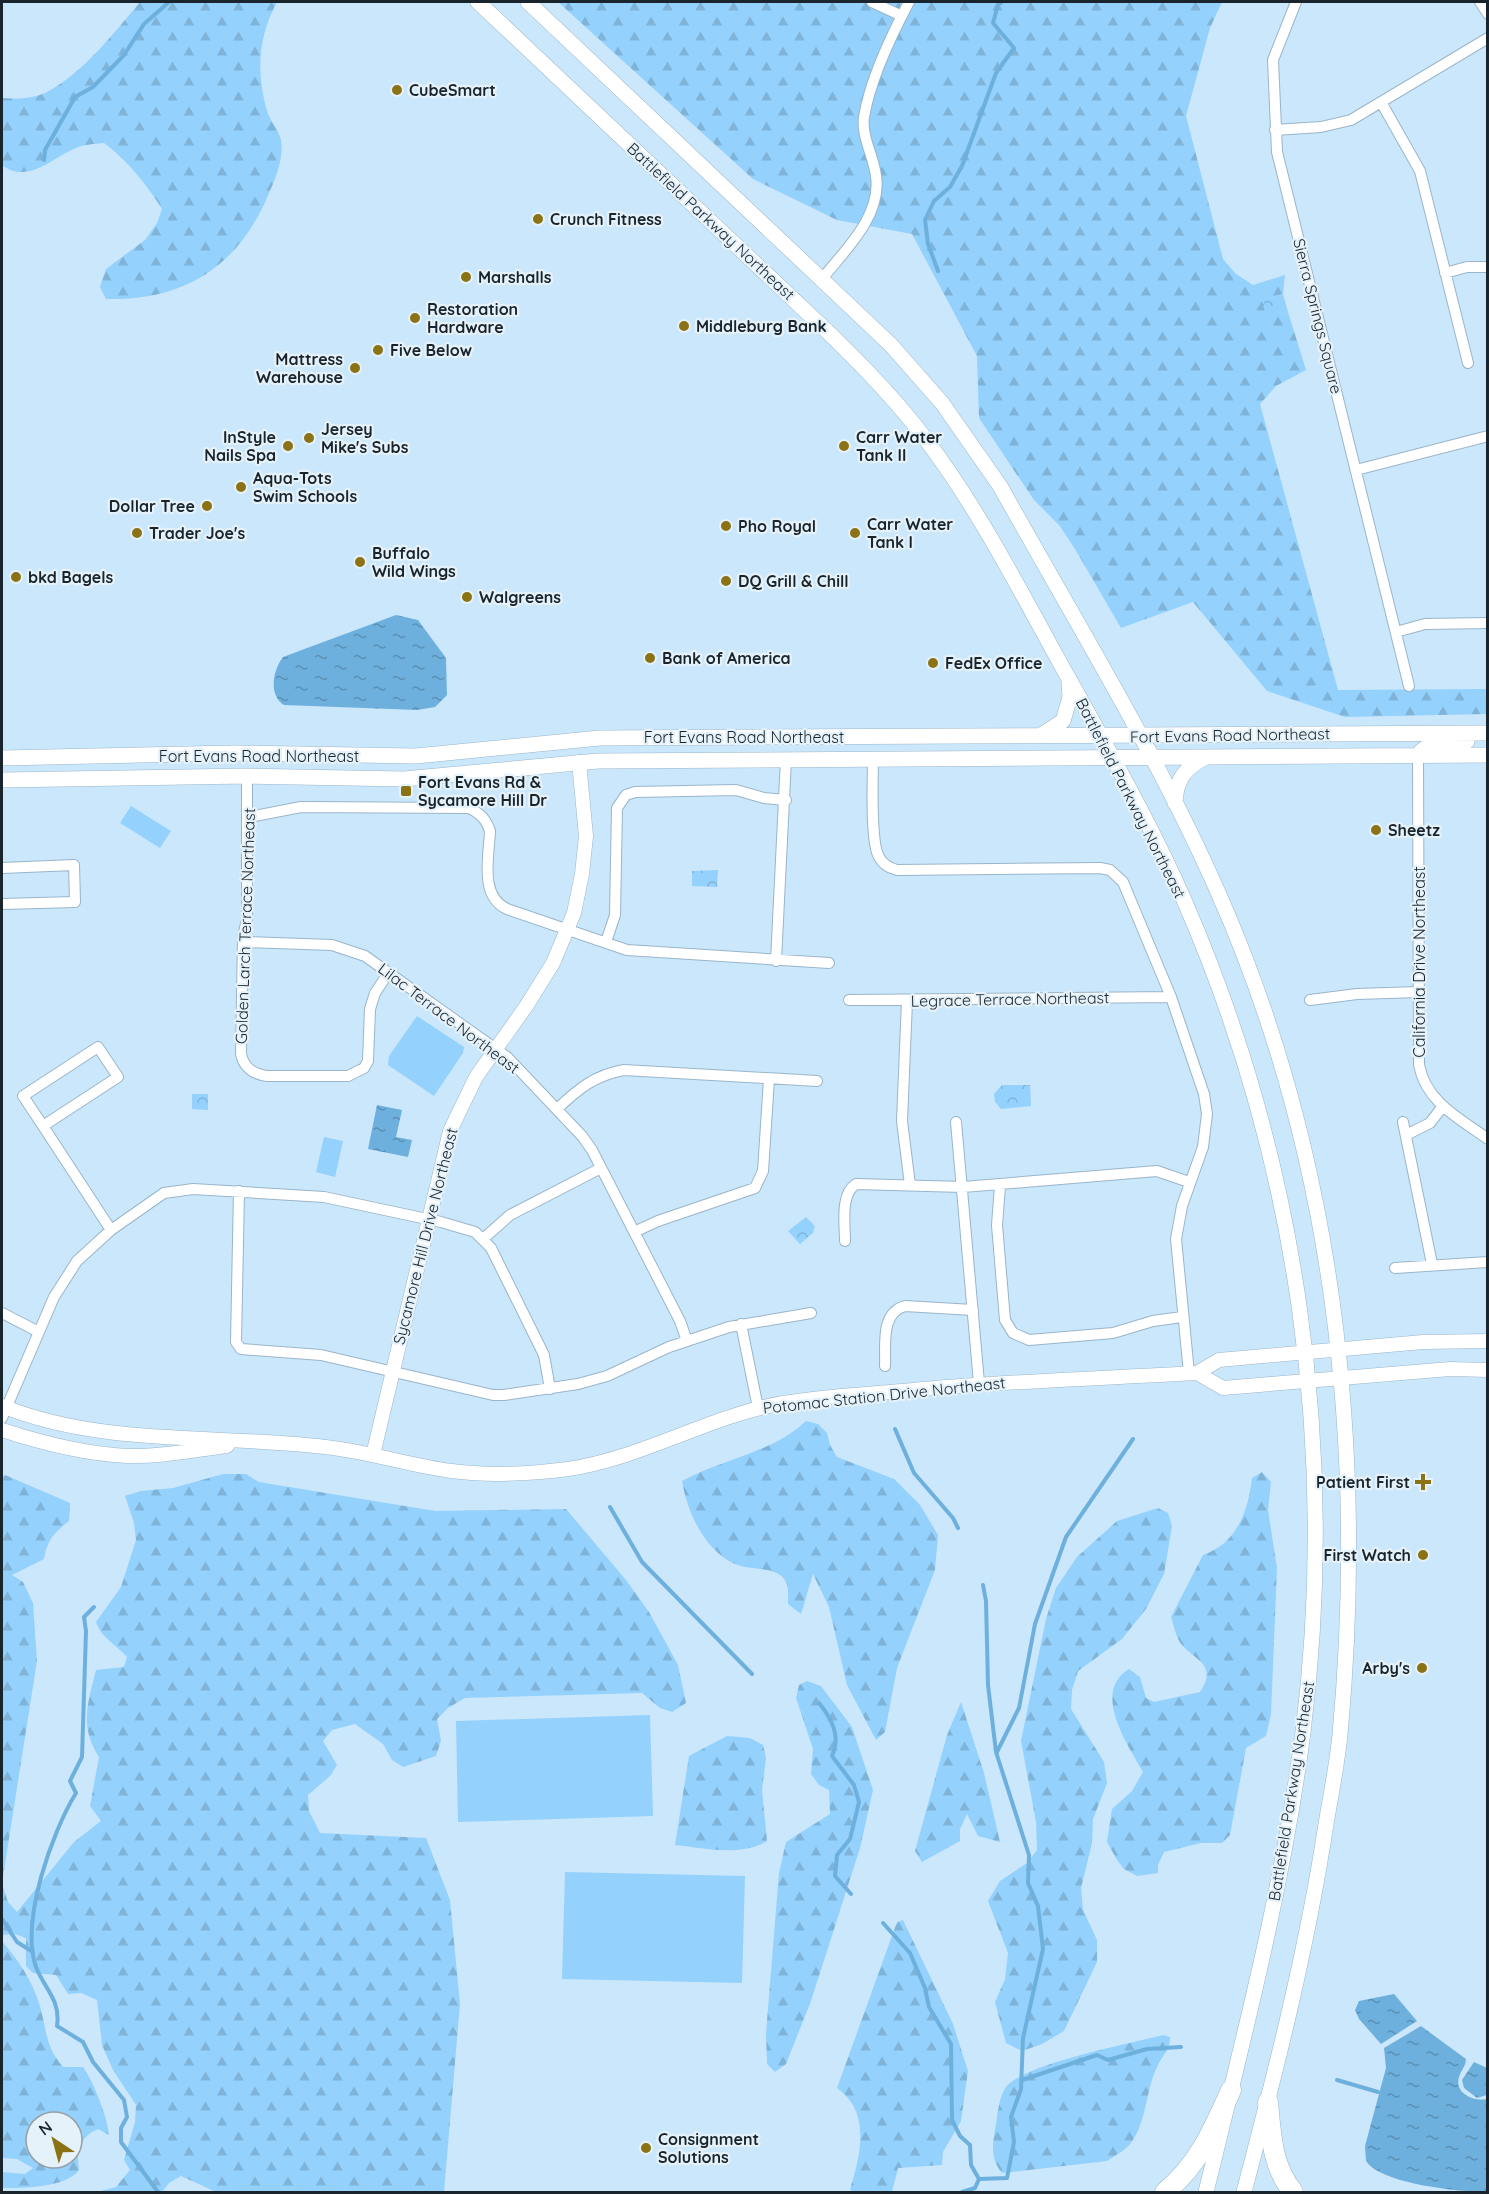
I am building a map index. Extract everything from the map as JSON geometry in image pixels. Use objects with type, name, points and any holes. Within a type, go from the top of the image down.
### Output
[{"type":"highway","points":[[1164,2193],[1175,2184],[1206,2145],[1231,2090]]},
{"type":"highway","points":[[1268,2102],[1275,2156],[1285,2183],[1293,2193]]},
{"type":"main road","name":"Battlefield Parkway Northeast","points":[[478,2],[830,334],[884,388],[924,437],[964,496],[1101,736],[1183,897],[1227,1009],[1246,1067],[1286,1226],[1310,1381],[1315,1563],[1303,1731],[1284,1854],[1254,2005],[1206,2193]]},
{"type":"main road","name":"Battlefield Parkway Northeast","points":[[528,2],[904,359],[971,442],[1000,486],[1175,803],[1218,893],[1271,1031],[1298,1125],[1321,1224],[1339,1351],[1349,1500],[1348,1599],[1340,1737],[1301,1970],[1268,2102]]},
{"type":"main road","points":[[1041,735],[1064,721],[1070,697],[1069,680]]},
{"type":"main road","name":"Fort Evans Road Northeast","points":[[2,758],[234,753],[416,756],[600,738],[1488,733]]},
{"type":"main road","points":[[1418,756],[1428,745],[1488,740]]},
{"type":"main road","name":"Fort Evans Road Northeast","points":[[2,780],[247,776],[404,779],[579,762],[1488,755]]},
{"type":"main road","points":[[1175,803],[1178,782],[1184,772],[1206,757]]},
{"type":"main road","points":[[1244,2193],[1268,2102]]},
{"type":"street","points":[[872,2],[902,16]]},
{"type":"street","points":[[822,279],[868,219],[876,194],[877,177],[863,120],[870,93],[909,2]]},
{"type":"street","name":"Sierra Springs Square","points":[[1296,2],[1273,60],[1277,152],[1409,686]]},
{"type":"street","points":[[1480,2],[1488,14]]},
{"type":"street","points":[[1275,130],[1351,120],[1488,38]]},
{"type":"street","points":[[1381,102],[1420,171],[1468,363]]},
{"type":"street","points":[[1445,273],[1467,267],[1488,267]]},
{"type":"street","points":[[1356,470],[1488,436]]},
{"type":"street","points":[[1396,632],[1425,624],[1488,623]]},
{"type":"street","name":"California Drive Northeast","points":[[1418,756],[1419,992],[1422,1078],[1427,1090],[1443,1106],[1488,1138]]},
{"type":"street","points":[[873,758],[875,846],[882,862],[897,870],[1101,868],[1110,870],[1123,882],[1171,996],[1204,1094],[1207,1114],[1203,1147],[1189,1182],[1176,1239],[1182,1317],[1193,1373],[1223,1388],[1450,1369],[1488,1370]]},
{"type":"street","points":[[776,961],[786,800],[786,759]]},
{"type":"street","name":"Sycamore Hill Drive Northeast","points":[[373,1455],[442,1156],[455,1119],[476,1077],[542,982],[568,928],[579,893],[585,853],[586,819],[579,762]]},
{"type":"street","name":"Golden Larch Terrace Northeast","points":[[247,776],[249,817],[247,919],[243,942],[241,1054],[245,1065],[258,1074],[348,1076],[364,1068],[370,1053],[373,1000],[389,972]]},
{"type":"street","points":[[606,942],[615,915],[617,808],[626,795],[635,792],[736,789],[764,798],[786,800]]},
{"type":"street","points":[[249,817],[301,807],[469,808],[483,816],[490,831],[488,879],[492,898],[507,909],[627,950],[829,963]]},
{"type":"street","points":[[2,867],[74,866],[75,902],[2,904]]},
{"type":"street","name":"Lilac Terrace Northeast","points":[[243,942],[332,945],[365,956],[496,1049],[528,1077],[582,1136],[601,1168],[680,1321],[687,1341]]},
{"type":"street","points":[[1310,1000],[1357,994],[1419,992]]},
{"type":"street","name":"Legrace Terrace Northeast","points":[[849,1000],[1171,996]]},
{"type":"street","points":[[907,1001],[902,1121],[910,1185]]},
{"type":"street","points":[[43,1126],[118,1077],[98,1047],[23,1096],[111,1230]]},
{"type":"street","points":[[557,1108],[597,1077],[624,1070],[817,1082]]},
{"type":"street","points":[[634,1232],[658,1221],[755,1188],[763,1171],[769,1079]]},
{"type":"street","points":[[1406,1135],[1430,1123],[1443,1106]]},
{"type":"street","points":[[956,1122],[979,1383]]},
{"type":"street","points":[[1403,1122],[1432,1264]]},
{"type":"street","points":[[483,1239],[510,1215],[601,1168]]},
{"type":"street","points":[[845,1240],[846,1196],[849,1188],[865,1183],[963,1187],[1000,1186],[1157,1171],[1189,1182]]},
{"type":"street","points":[[1000,1186],[997,1225],[1005,1320],[1014,1333],[1029,1340],[1113,1333],[1153,1321],[1182,1317]]},
{"type":"street","points":[[3,1411],[64,1278],[92,1245],[164,1193],[193,1189],[324,1197],[464,1228],[483,1239],[491,1248],[544,1355],[550,1389]]},
{"type":"street","points":[[239,1191],[238,1347],[245,1350],[307,1352],[493,1395],[550,1389],[607,1376],[687,1341],[741,1324],[811,1313]]},
{"type":"street","points":[[1395,1268],[1488,1262]]},
{"type":"street","points":[[885,1366],[888,1319],[898,1308],[905,1306],[973,1310]]},
{"type":"street","points":[[2,1313],[39,1332]]},
{"type":"street","points":[[741,1324],[758,1408]]},
{"type":"street","name":"Potomac Station Drive Northeast","points":[[3,1411],[119,1435],[334,1448],[453,1471],[524,1473],[570,1468],[616,1457],[717,1419],[797,1401],[979,1383],[1193,1373],[1219,1360],[1423,1342],[1488,1341]]},
{"type":"street","name":"Potomac Station Drive Northeast","points":[[2,1430],[36,1442],[80,1451],[128,1456],[259,1442]]},
{"type":"green space","points":[[140,2],[277,2],[266,28],[260,69],[263,97],[270,118],[280,136],[282,147],[279,167],[257,219],[242,241],[225,259],[206,274],[184,286],[161,294],[106,299],[100,287],[106,269],[145,240],[157,223],[162,209],[136,173],[104,143],[79,147],[31,171],[21,172],[2,165],[2,98],[36,96],[61,84],[98,51]]},
{"type":"green space","points":[[558,2],[1222,2],[1210,28],[1186,116],[1223,259],[1236,274],[1253,285],[1285,275],[1283,294],[1266,299],[1267,318],[1288,312],[1306,370],[1276,386],[1260,404],[1338,690],[1487,689],[1487,714],[1345,717],[1267,691],[1193,602],[1121,628],[1059,525],[1034,500],[979,418],[977,356],[912,234],[837,220],[753,179]]},
{"type":"green space","points":[[1283,294],[1288,312],[1267,319],[1263,305],[1266,299]]},
{"type":"green space","points":[[131,806],[171,831],[160,848],[120,823]]},
{"type":"green space","points":[[718,870],[717,887],[692,886],[692,871]]},
{"type":"green space","points":[[417,1016],[464,1047],[463,1053],[434,1096],[388,1065],[389,1056]]},
{"type":"green space","points":[[1002,1085],[1030,1085],[1031,1106],[1001,1109],[995,1102],[994,1094]]},
{"type":"green space","points":[[192,1094],[208,1094],[208,1110],[192,1109]]},
{"type":"green space","points":[[324,1137],[343,1141],[335,1177],[316,1172]]},
{"type":"green space","points":[[806,1217],[815,1226],[813,1233],[800,1244],[788,1231]]},
{"type":"green space","points":[[806,1421],[818,1424],[827,1433],[830,1445],[837,1457],[894,1479],[920,1505],[938,1535],[935,1570],[897,1668],[885,1732],[876,1740],[847,1685],[829,1607],[813,1574],[801,1614],[788,1604],[787,1584],[780,1575],[735,1564],[715,1550],[699,1529],[684,1493],[682,1481],[778,1441]]},
{"type":"green space","points":[[1262,1472],[1271,1482],[1268,1510],[1277,1568],[1271,1714],[1266,1736],[1246,1748],[1230,1835],[1222,1843],[1201,1843],[1164,1852],[1158,1865],[1158,1873],[1137,1876],[1124,1869],[1107,1842],[1112,1809],[1132,1791],[1143,1772],[1116,1719],[1113,1691],[1118,1679],[1129,1669],[1140,1677],[1146,1698],[1154,1702],[1200,1692],[1207,1676],[1206,1669],[1180,1642],[1171,1617],[1203,1555],[1224,1543],[1239,1525],[1244,1514],[1252,1478]]},
{"type":"green space","points":[[223,1474],[246,1474],[259,1482],[435,1511],[566,1509],[626,1580],[649,1612],[678,1665],[686,1703],[672,1712],[660,1708],[642,1693],[465,1698],[448,1708],[437,1719],[441,1741],[436,1756],[403,1767],[392,1760],[383,1744],[355,1724],[332,1730],[323,1741],[337,1765],[330,1776],[308,1795],[309,1811],[320,1833],[426,1838],[450,1900],[460,2004],[444,2192],[216,2192],[181,2176],[169,2183],[162,2192],[97,2192],[116,2187],[130,2170],[124,2160],[135,2122],[136,2105],[113,2070],[102,2045],[97,2000],[81,1993],[68,1994],[56,1975],[33,1973],[26,1966],[26,1938],[15,1934],[2,1935],[2,1883],[8,1902],[17,1912],[74,1842],[101,1821],[90,1806],[99,1757],[89,1735],[87,1714],[96,1670],[124,1667],[127,1657],[106,1637],[96,1622],[121,1587],[136,1540],[134,1523],[125,1496],[141,1491],[173,1488]]},
{"type":"green space","points":[[5,1475],[70,1503],[69,1521],[52,1537],[44,1559],[12,1575],[23,1582],[33,1603],[37,1661],[2,1883],[2,1477]]},
{"type":"green space","points":[[1158,1508],[1168,1513],[1172,1526],[1164,1574],[1146,1609],[1122,1639],[1078,1671],[1072,1690],[1071,1709],[1104,1762],[1107,1783],[1093,1819],[1092,1843],[1081,1888],[1083,1910],[1097,1940],[1097,1962],[1064,2031],[1042,2044],[1022,2051],[1006,2043],[995,2002],[1005,1979],[1008,1953],[988,1901],[1000,1881],[1027,1863],[1037,1850],[1036,1822],[1021,1741],[1046,1619],[1056,1588],[1077,1557],[1117,1521]]},
{"type":"green space","points":[[807,1681],[821,1686],[852,1727],[873,1790],[860,1848],[811,2001],[786,2064],[775,2072],[767,2064],[766,2033],[779,1873],[786,1842],[830,1814],[829,1790],[819,1785],[811,1774],[813,1749],[796,1698],[799,1685]]},
{"type":"green space","points":[[961,1702],[984,1773],[1000,1842],[978,1836],[967,1814],[960,1829],[960,1841],[922,1862],[915,1851],[947,1735]]},
{"type":"green space","points":[[650,1715],[653,1816],[458,1822],[456,1721]]},
{"type":"green space","points":[[727,1736],[750,1738],[763,1745],[766,1758],[762,1790],[767,1841],[757,1846],[735,1850],[675,1845],[689,1756]]},
{"type":"green space","points":[[565,1872],[745,1876],[742,1983],[562,1979]]},
{"type":"green space","points":[[903,1920],[953,2024],[968,2071],[961,2121],[943,2152],[942,2165],[898,2168],[892,2192],[852,2192],[850,2189],[860,2148],[859,2122],[848,2098],[837,2088],[897,1922]]},
{"type":"green space","points":[[2,1941],[29,1979],[40,2006],[47,2038],[57,2059],[63,2067],[83,2067],[87,2073],[103,2110],[109,2135],[98,2129],[84,2139],[84,2110],[24,2110],[24,2163],[17,2159],[2,2158]]},
{"type":"green space","points":[[1163,2035],[1170,2037],[1169,2046],[1153,2076],[1138,2131],[1125,2149],[1107,2161],[1002,2173],[994,2158],[993,2142],[1001,2098],[1010,2083],[1022,2075],[1060,2061]]},
{"type":"green space","points":[[30,2170],[79,2170],[73,2176],[54,2184],[2,2188],[2,2172],[25,2174]]},
{"type":"water","points":[[396,615],[418,620],[446,658],[447,695],[435,707],[417,710],[284,705],[279,701],[274,682],[283,657]]},
{"type":"water","points":[[377,1105],[402,1110],[396,1137],[412,1140],[408,1157],[368,1149]]},
{"type":"water","points":[[1394,1994],[1417,2021],[1381,2044],[1359,2019],[1355,2010],[1359,2001]]},
{"type":"water","points":[[1421,2026],[1466,2059],[1458,2083],[1462,2092],[1472,2098],[1487,2099],[1487,2192],[1441,2188],[1404,2181],[1374,2169],[1366,2161],[1365,2146],[1386,2068],[1384,2048]]},
{"type":"water","points":[[1474,2062],[1487,2068],[1487,2095],[1477,2098],[1464,2088],[1462,2080]]},
{"type":"waterway","points":[[44,160],[45,150],[75,97],[93,87],[124,55],[144,24],[169,2]]},
{"type":"waterway","points":[[938,271],[928,244],[925,220],[934,201],[950,187],[962,166],[996,73],[1014,48],[993,23],[998,5],[1002,2]]},
{"type":"waterway","points":[[895,1429],[914,1473],[953,1518],[958,1528]]},
{"type":"waterway","points":[[997,1752],[1019,1708],[1035,1624],[1066,1537],[1133,1439]]},
{"type":"waterway","points":[[610,1507],[642,1562],[752,1674]]},
{"type":"waterway","points":[[962,2192],[975,2188],[979,2179],[1007,2178],[1014,2142],[1011,2117],[1021,2089],[1023,2038],[1043,1949],[1038,1906],[1028,1883],[1029,1855],[996,1752],[988,1685],[986,1601],[983,1585]]},
{"type":"waterway","points":[[94,1607],[84,1617],[86,1631],[82,1757],[70,1781],[76,1793],[57,1830],[41,1877],[35,1902],[32,1948],[36,1967],[57,2009],[57,2026],[83,2042],[93,2062],[124,2100],[127,2117],[121,2128],[121,2142],[158,2192]]},
{"type":"waterway","points":[[819,1703],[834,1728],[836,1742],[832,1756],[854,1785],[859,1802],[850,1839],[837,1855],[835,1876],[851,1894]]},
{"type":"waterway","points":[[2,1919],[17,1942],[33,1952]]},
{"type":"waterway","points":[[883,1923],[910,1953],[925,1988],[929,2007],[951,2044],[952,2120],[960,2136],[970,2145],[971,2165],[979,2179]]},
{"type":"waterway","points":[[1022,2080],[1097,2055],[1108,2060],[1147,2049],[1181,2047]]},
{"type":"waterway","points":[[1337,2080],[1378,2092]]},
{"type":"place","name":"CubeSmart","points":[[397,90]]},
{"type":"place","name":"Crunch Fitness","points":[[538,219]]},
{"type":"place","name":"Marshalls","points":[[466,277]]},
{"type":"place","name":"Restoration Hardware","points":[[415,318]]},
{"type":"place","name":"Middleburg Bank","points":[[684,326]]},
{"type":"place","name":"Five Below","points":[[378,350]]},
{"type":"place","name":"Mattress Warehouse","points":[[355,368]]},
{"type":"place","name":"Jersey Mike's Subs","points":[[309,438]]},
{"type":"place","name":"InStyle Nails Spa","points":[[288,446]]},
{"type":"place","name":"Carr Water Tank II","points":[[844,446]]},
{"type":"place","name":"Aqua-Tots Swim Schools","points":[[241,487]]},
{"type":"place","name":"Dollar Tree","points":[[207,506]]},
{"type":"place","name":"Pho Royal","points":[[726,526]]},
{"type":"place","name":"Trader Joe's","points":[[137,533]]},
{"type":"place","name":"Carr Water Tank I","points":[[855,533]]},
{"type":"place","name":"Buffalo Wild Wings","points":[[360,562]]},
{"type":"place","name":"bkd Bagels","points":[[16,577]]},
{"type":"place","name":"DQ Grill & Chill","points":[[726,581]]},
{"type":"place","name":"Walgreens","points":[[467,597]]},
{"type":"place","name":"Bank of America","points":[[650,658]]},
{"type":"place","name":"FedEx Office","points":[[933,663]]},
{"type":"place","name":"Fort Evans Rd & Sycamore Hill Dr","points":[[406,791]]},
{"type":"place","name":"Sheetz","points":[[1376,830]]},
{"type":"place","name":"Patient First","points":[[1423,1482]]},
{"type":"place","name":"First Watch","points":[[1423,1555]]},
{"type":"place","name":"Arby's","points":[[1422,1668]]},
{"type":"place","name":"Consignment Solutions","points":[[646,2148]]}]
